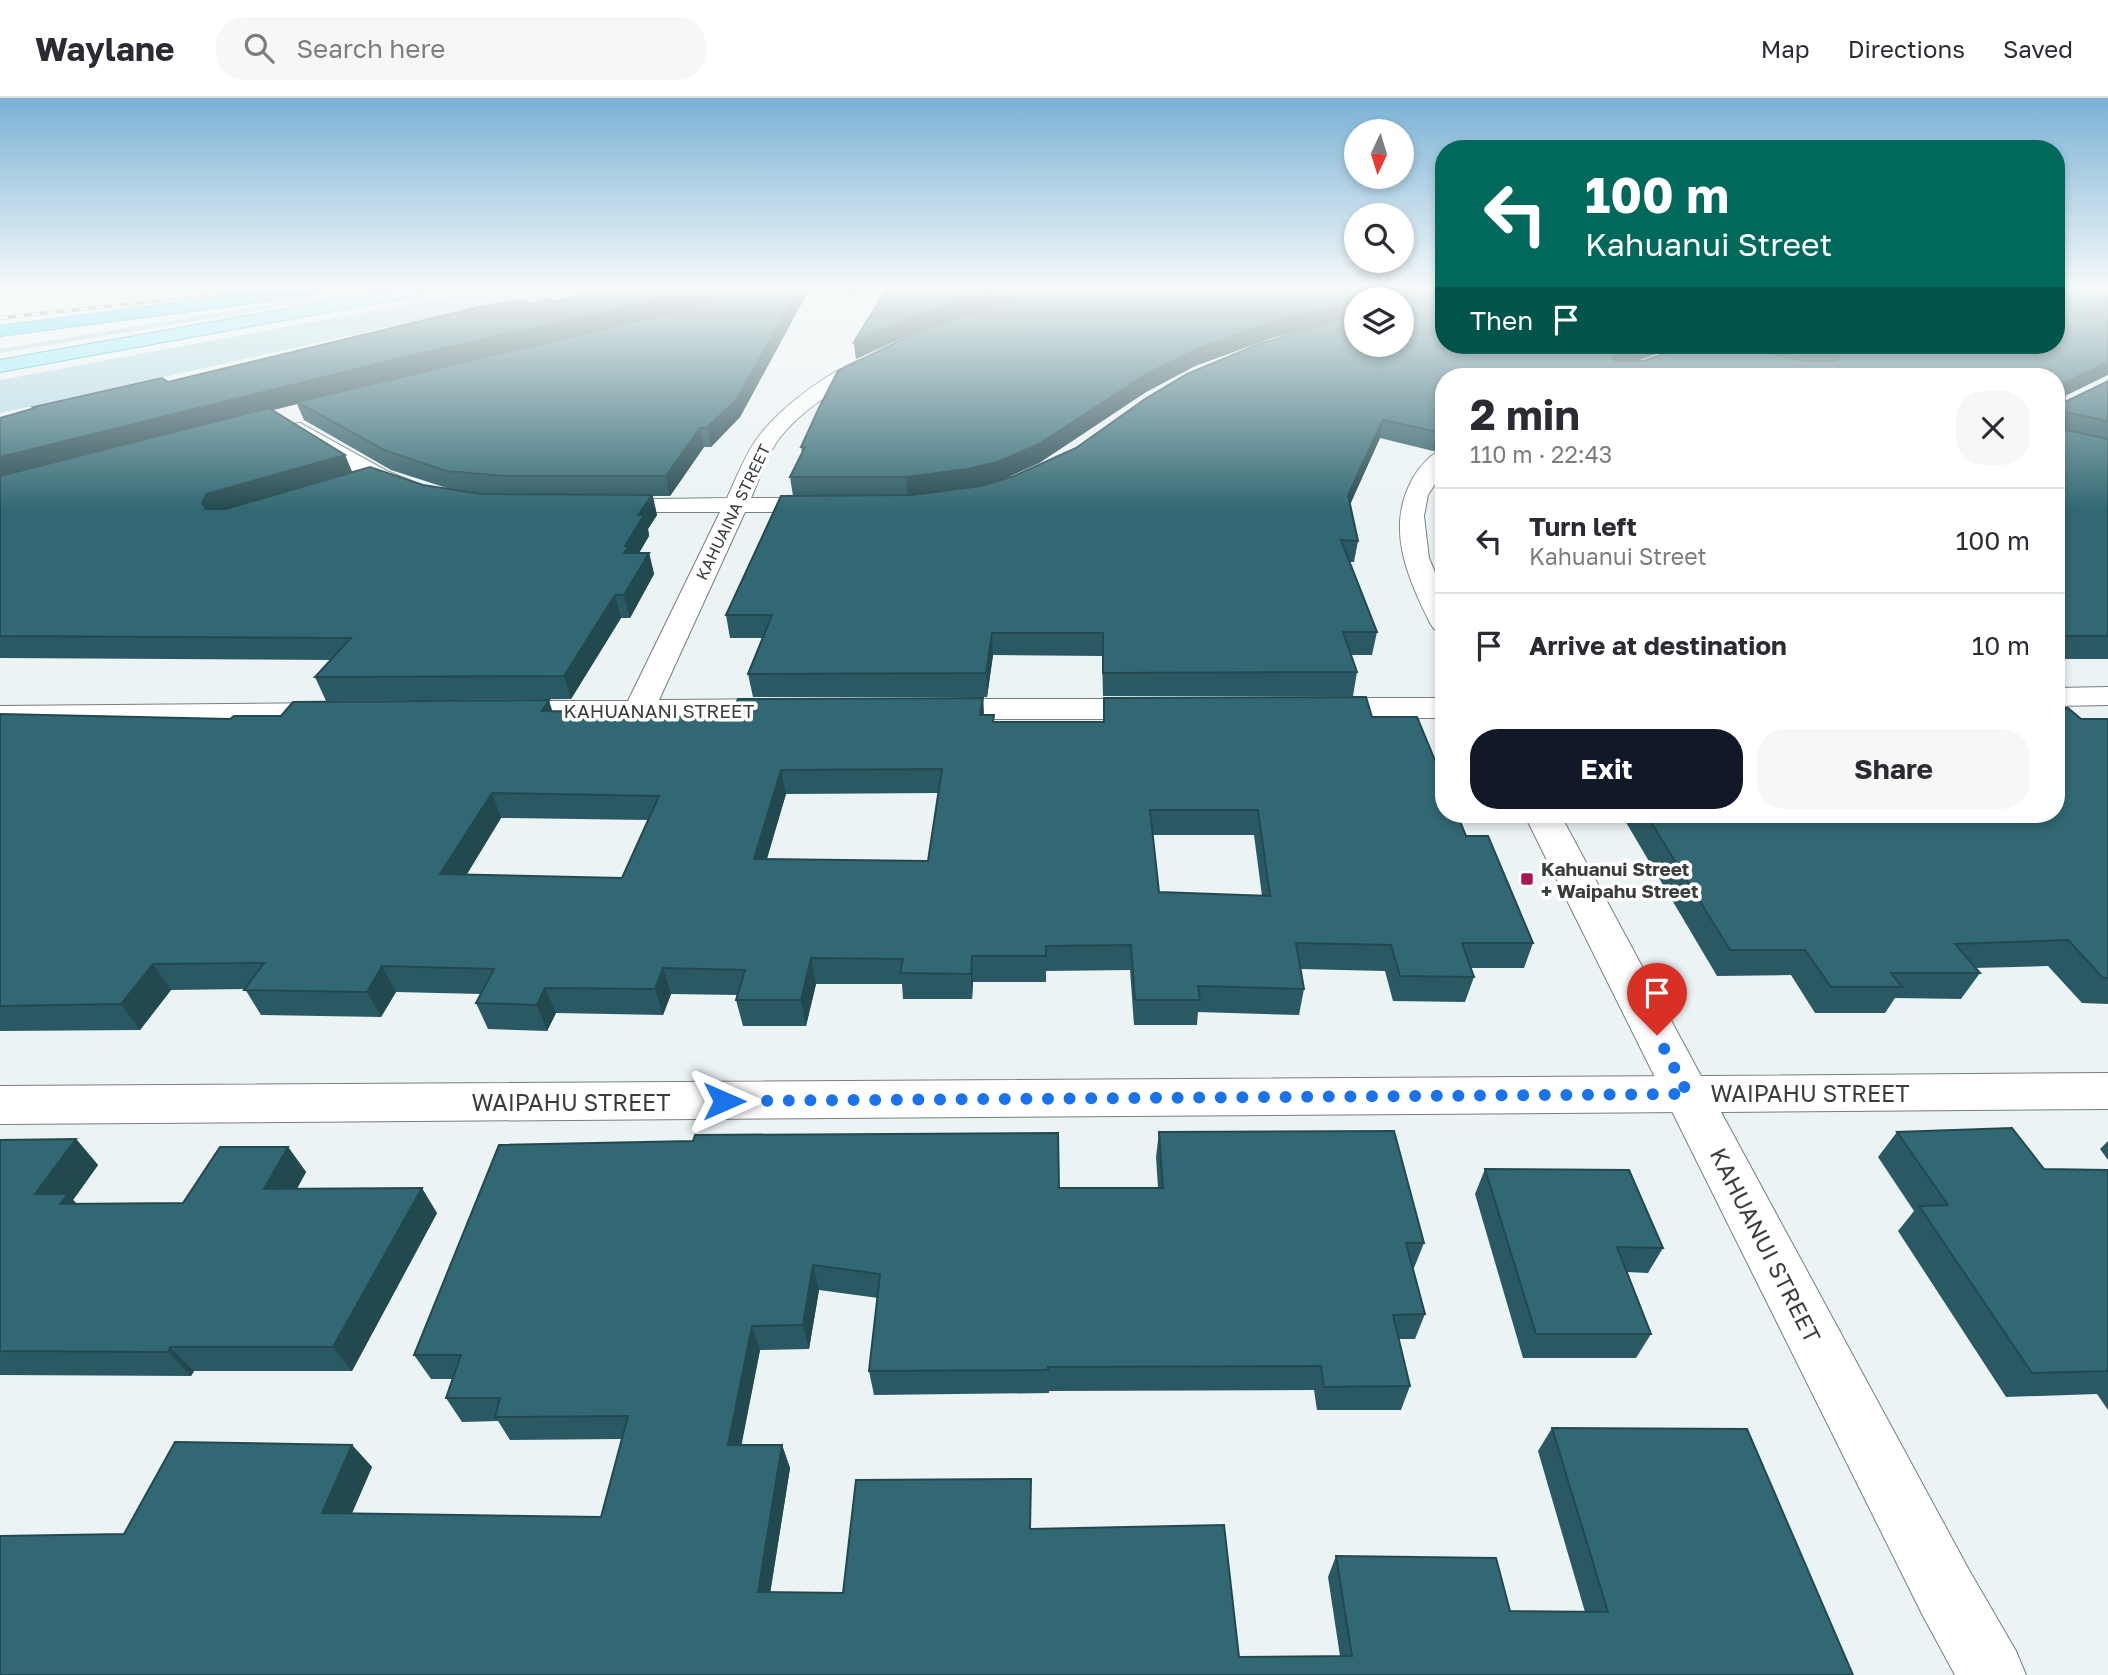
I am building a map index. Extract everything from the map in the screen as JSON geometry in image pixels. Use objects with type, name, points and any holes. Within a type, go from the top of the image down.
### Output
[{"type":"street","name":"KAHUAINA STREET","points":[[639,710],[765,443],[782,420],[809,397],[872,364]]},
{"type":"street","points":[[307,410],[280,417],[379,476],[430,495]]},
{"type":"street","points":[[1435,463],[1418,490],[1409,520],[1413,555],[1435,603]]},
{"type":"street","points":[[344,487],[379,476]]},
{"type":"street","points":[[578,505],[852,505]]},
{"type":"street","points":[[2065,696],[2108,696]]},
{"type":"street","points":[[1292,708],[1435,708]]},
{"type":"street","name":"KAHUANANI STREET","points":[[472,711],[819,709]]},
{"type":"street","points":[[903,709],[1181,709]]},
{"type":"street","points":[[0,716],[361,712]]},
{"type":"street","name":"KAHUANUI STREET","points":[[1547,823],[1946,1593],[1992,1675]]},
{"type":"street","name":"WAIPAHU STREET","points":[[0,1105],[2108,1091]]},
{"type":"shaded area","points":[[88,364],[223,364],[0,413],[0,380]]},
{"type":"building","points":[[244,364],[378,364],[0,457],[0,418],[35,408],[33,407],[162,378],[168,382]]},
{"type":"building","points":[[458,364],[757,364],[737,399],[707,428],[700,428],[666,476],[506,476],[446,471],[384,450],[297,402]]},
{"type":"building","points":[[853,364],[1167,364],[1146,374],[1039,444],[997,462],[968,469],[906,477],[790,477],[805,447],[801,447],[838,371]]},
{"type":"building","points":[[1212,364],[2105,364],[2065,383],[2065,368],[1435,368],[1435,432],[1383,420],[1348,495],[1358,541],[1341,540],[1377,632],[1343,632],[1357,672],[1103,673],[1103,633],[992,633],[986,673],[748,674],[772,615],[726,615],[781,496],[913,495],[981,486],[1014,476],[1076,448],[1145,399],[1187,374]]},
{"type":"building","points":[[2108,381],[2108,421],[2065,412],[2065,402]]},
{"type":"building","points":[[269,408],[345,455],[206,494],[202,503],[206,509],[226,509],[370,467],[423,485],[481,494],[652,495],[638,515],[644,515],[625,546],[629,546],[624,553],[649,553],[624,595],[615,595],[564,676],[315,677],[351,638],[0,636],[0,476]]},
{"type":"building","points":[[2065,412],[2066,430],[2108,439],[2108,636],[2065,636]]},
{"type":"building","points":[[1366,697],[1372,717],[1417,717],[1435,760],[1435,823],[1461,823],[1466,836],[1488,836],[1533,943],[1462,943],[1474,977],[1400,976],[1391,945],[1296,943],[1304,989],[1198,986],[1200,1000],[1135,1000],[1131,945],[1046,946],[1046,956],[972,956],[971,974],[900,973],[903,959],[811,958],[801,1000],[736,1000],[745,970],[663,968],[655,989],[545,988],[537,1005],[476,1003],[494,969],[382,966],[367,992],[244,990],[264,963],[153,964],[121,1004],[0,1006],[0,714],[230,719],[234,716],[281,716],[293,702],[549,700],[542,711],[609,712],[606,717],[731,716],[738,699],[983,698],[980,715],[994,715],[993,722],[1104,722],[1104,698]],"holes":[[[942,769],[928,861],[754,859],[781,770]],[[492,793],[659,796],[622,878],[440,874]],[[1150,810],[1258,810],[1270,896],[1159,892]]]},
{"type":"building","points":[[2065,708],[2081,719],[2108,719],[2108,978],[2103,978],[2068,940],[1955,944],[1980,973],[1891,973],[1902,987],[1831,987],[1805,950],[1730,950],[1652,823],[2065,823]]},
{"type":"building","points":[[2012,1128],[2044,1169],[2108,1170],[2108,1371],[2032,1373],[1919,1206],[1948,1205],[1897,1132]]},
{"type":"building","points":[[1394,1131],[1424,1243],[1406,1243],[1425,1314],[1393,1315],[1410,1386],[1324,1387],[1321,1366],[869,1371],[880,1274],[813,1265],[803,1325],[752,1326],[728,1445],[782,1445],[758,1592],[843,1593],[856,1480],[1031,1479],[1030,1529],[1224,1525],[1239,1657],[1352,1656],[1336,1556],[1496,1558],[1510,1611],[1608,1612],[1552,1428],[1747,1429],[1853,1675],[0,1675],[0,1536],[124,1534],[175,1442],[352,1445],[322,1513],[601,1517],[628,1416],[495,1417],[500,1398],[446,1398],[461,1355],[414,1355],[499,1145],[693,1141],[695,1135],[1058,1133],[1059,1188],[1163,1188],[1159,1132]]},
{"type":"building","points":[[76,1139],[35,1194],[68,1194],[60,1204],[183,1203],[220,1147],[288,1147],[264,1189],[422,1188],[333,1347],[170,1347],[168,1352],[0,1351],[0,1140]]},
{"type":"building","points":[[1485,1169],[1629,1170],[1663,1248],[1617,1247],[1651,1334],[1536,1334]]},
{"type":"place","name":"Kahuanui Street + Waipahu Street","points":[[1527,879]]},
{"type":"route","points":[[724,1101],[1688,1094],[1657,1035]]}]
